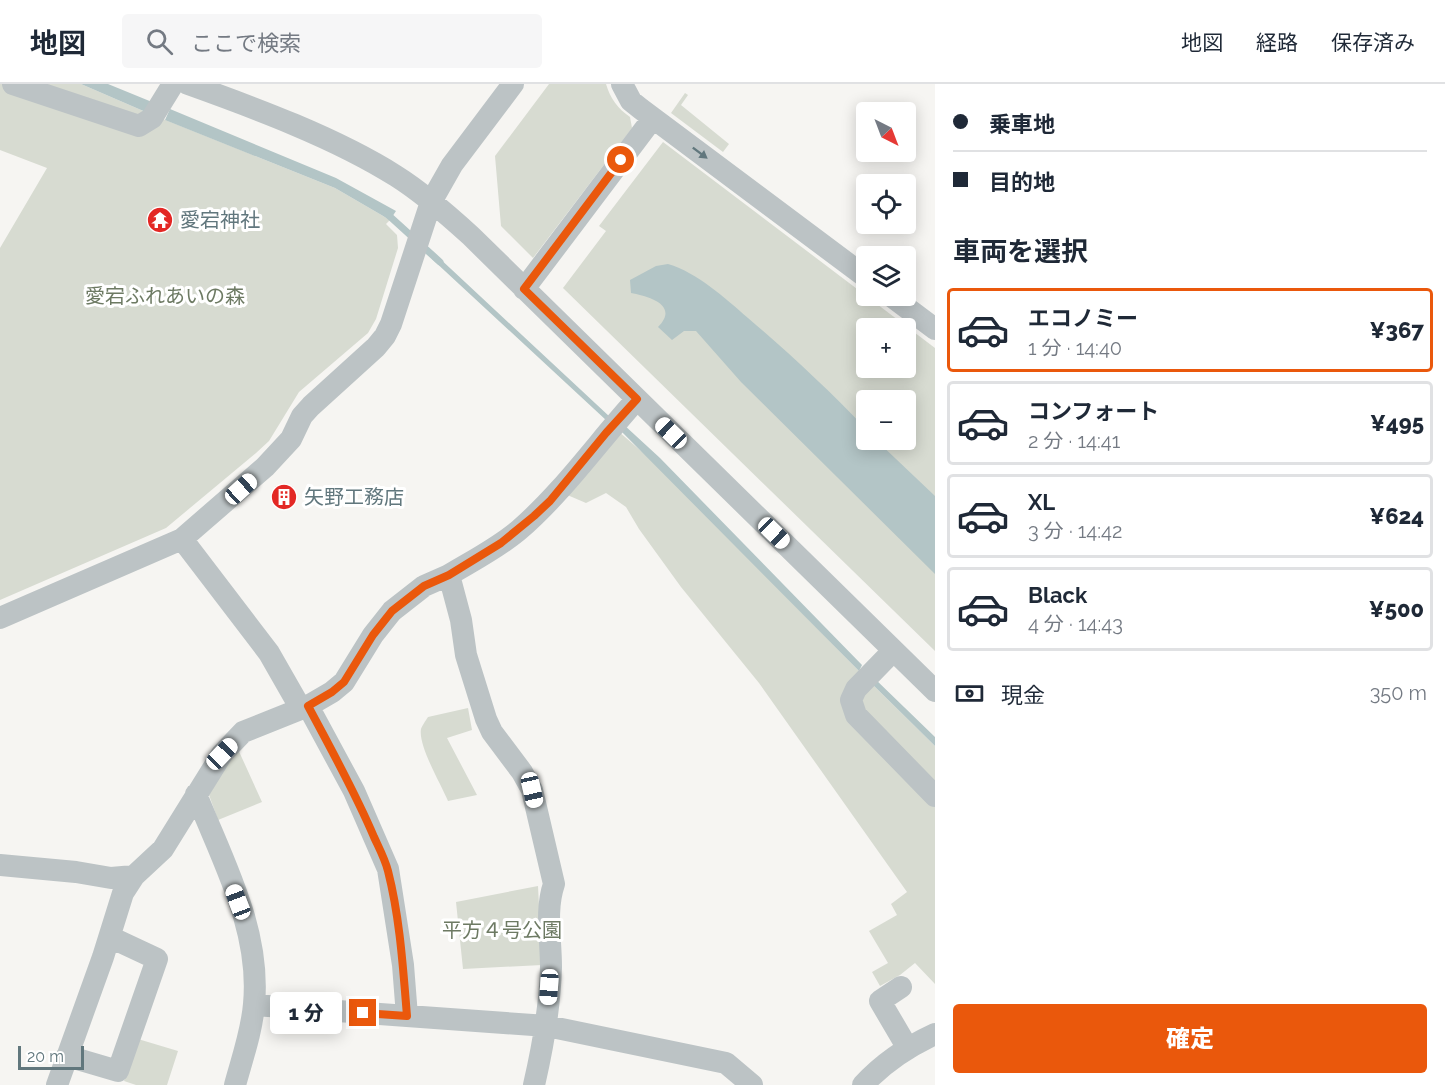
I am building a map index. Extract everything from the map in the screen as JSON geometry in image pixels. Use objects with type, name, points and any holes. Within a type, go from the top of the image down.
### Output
[{"type":"street","points":[[13,84],[139,126],[152,118],[169,92]]},
{"type":"street","points":[[188,84],[254,109],[362,157],[401,180],[431,202],[471,236],[935,691]]},
{"type":"street","points":[[0,618],[182,539],[273,460],[291,439],[302,417],[311,406],[376,347],[385,336],[431,202],[452,165],[513,84]]},
{"type":"street","points":[[622,84],[631,101],[856,270]]},
{"type":"street","points":[[524,289],[653,118]]},
{"type":"street","points":[[905,306],[935,328]]},
{"type":"street","points":[[57,1085],[110,937],[123,893],[134,876],[163,849],[222,754],[243,732],[304,707],[332,692],[344,682],[373,635],[392,611],[424,586],[449,575],[518,531],[550,501],[637,399]]},
{"type":"street","points":[[182,539],[269,652],[354,791],[388,869],[403,965],[407,1016]]},
{"type":"street","points":[[449,575],[461,620],[466,655],[486,719],[492,732],[522,772],[532,790],[554,884],[549,899],[551,968],[547,1026],[534,1085]]},
{"type":"street","points":[[893,651],[856,688],[851,699],[856,715],[935,796]]},
{"type":"street","points":[[196,794],[247,923],[255,961],[254,1005],[235,1085]]},
{"type":"street","points":[[0,864],[111,878],[134,876]]},
{"type":"street","points":[[67,1056],[118,1071],[122,1060],[157,959],[110,937]]},
{"type":"street","points":[[901,987],[880,1001],[907,1047]]},
{"type":"street","points":[[254,1005],[547,1026],[726,1063],[752,1085]]},
{"type":"street","points":[[863,1085],[888,1060],[907,1047],[935,1034]]},
{"type":"green space","name":"愛宕ふれあいの森","points":[[0,84],[81,84],[335,188],[390,220],[386,224],[397,235],[398,248],[376,319],[368,333],[299,392],[269,441],[256,453],[166,528],[0,600],[0,248],[47,168],[0,150]]},
{"type":"green space","points":[[549,84],[606,84],[615,103],[630,117],[632,128],[533,258],[501,226],[495,156]]},
{"type":"green space","points":[[685,93],[688,95],[681,105],[729,144],[723,152],[671,113]]},
{"type":"green space","points":[[663,142],[856,288],[856,306],[880,306],[895,318],[856,318],[856,378],[916,378],[916,334],[935,348],[935,651],[563,288],[606,231],[599,226]]},
{"type":"green space","points":[[618,431],[655,463],[859,671],[846,697],[935,804],[935,984],[915,963],[880,986],[872,972],[888,963],[869,931],[897,915],[891,904],[907,892],[759,683],[681,587],[626,507],[606,493],[586,503],[565,494]]},
{"type":"green space","points":[[870,682],[935,746],[935,787],[859,705]]},
{"type":"green space","points":[[468,708],[472,730],[447,738],[477,795],[448,801],[426,755],[421,729],[428,717]]},
{"type":"green space","points":[[237,747],[262,802],[218,820],[209,795]]},
{"type":"green space","name":"平方４号公園","points":[[538,886],[542,965],[463,969],[456,902]]},
{"type":"green space","points":[[138,1039],[178,1051],[167,1085],[136,1085],[124,1081]]},
{"type":"shaded area","points":[[81,84],[108,84],[152,102],[148,113]]},
{"type":"shaded area","points":[[170,109],[336,178],[396,211],[390,220],[335,188],[165,120]]},
{"type":"shaded area","points":[[436,255],[610,417],[607,421],[432,259]]},
{"type":"shaded area","points":[[668,264],[690,273],[730,302],[824,386],[856,419],[856,450],[887,450],[935,496],[935,574],[741,382],[696,331],[684,331],[672,340],[658,327],[664,319],[664,307],[653,299],[631,293],[630,280],[656,266]]},
{"type":"shaded area","points":[[623,424],[660,458],[862,665],[859,671],[619,429]]},
{"type":"shaded area","points":[[873,677],[935,737],[935,746],[870,682]]},
{"type":"waterway","points":[[386,213],[440,262]]},
{"type":"place","name":"愛宕神社","points":[[160,220]]},
{"type":"place","name":"矢野工務店","points":[[284,497]]},
{"type":"route","points":[[363,1013],[407,1016],[396,913],[388,869],[354,791],[308,706],[344,682],[373,635],[392,611],[424,586],[449,575],[518,531],[550,501],[637,399],[524,289],[621,160]]}]
